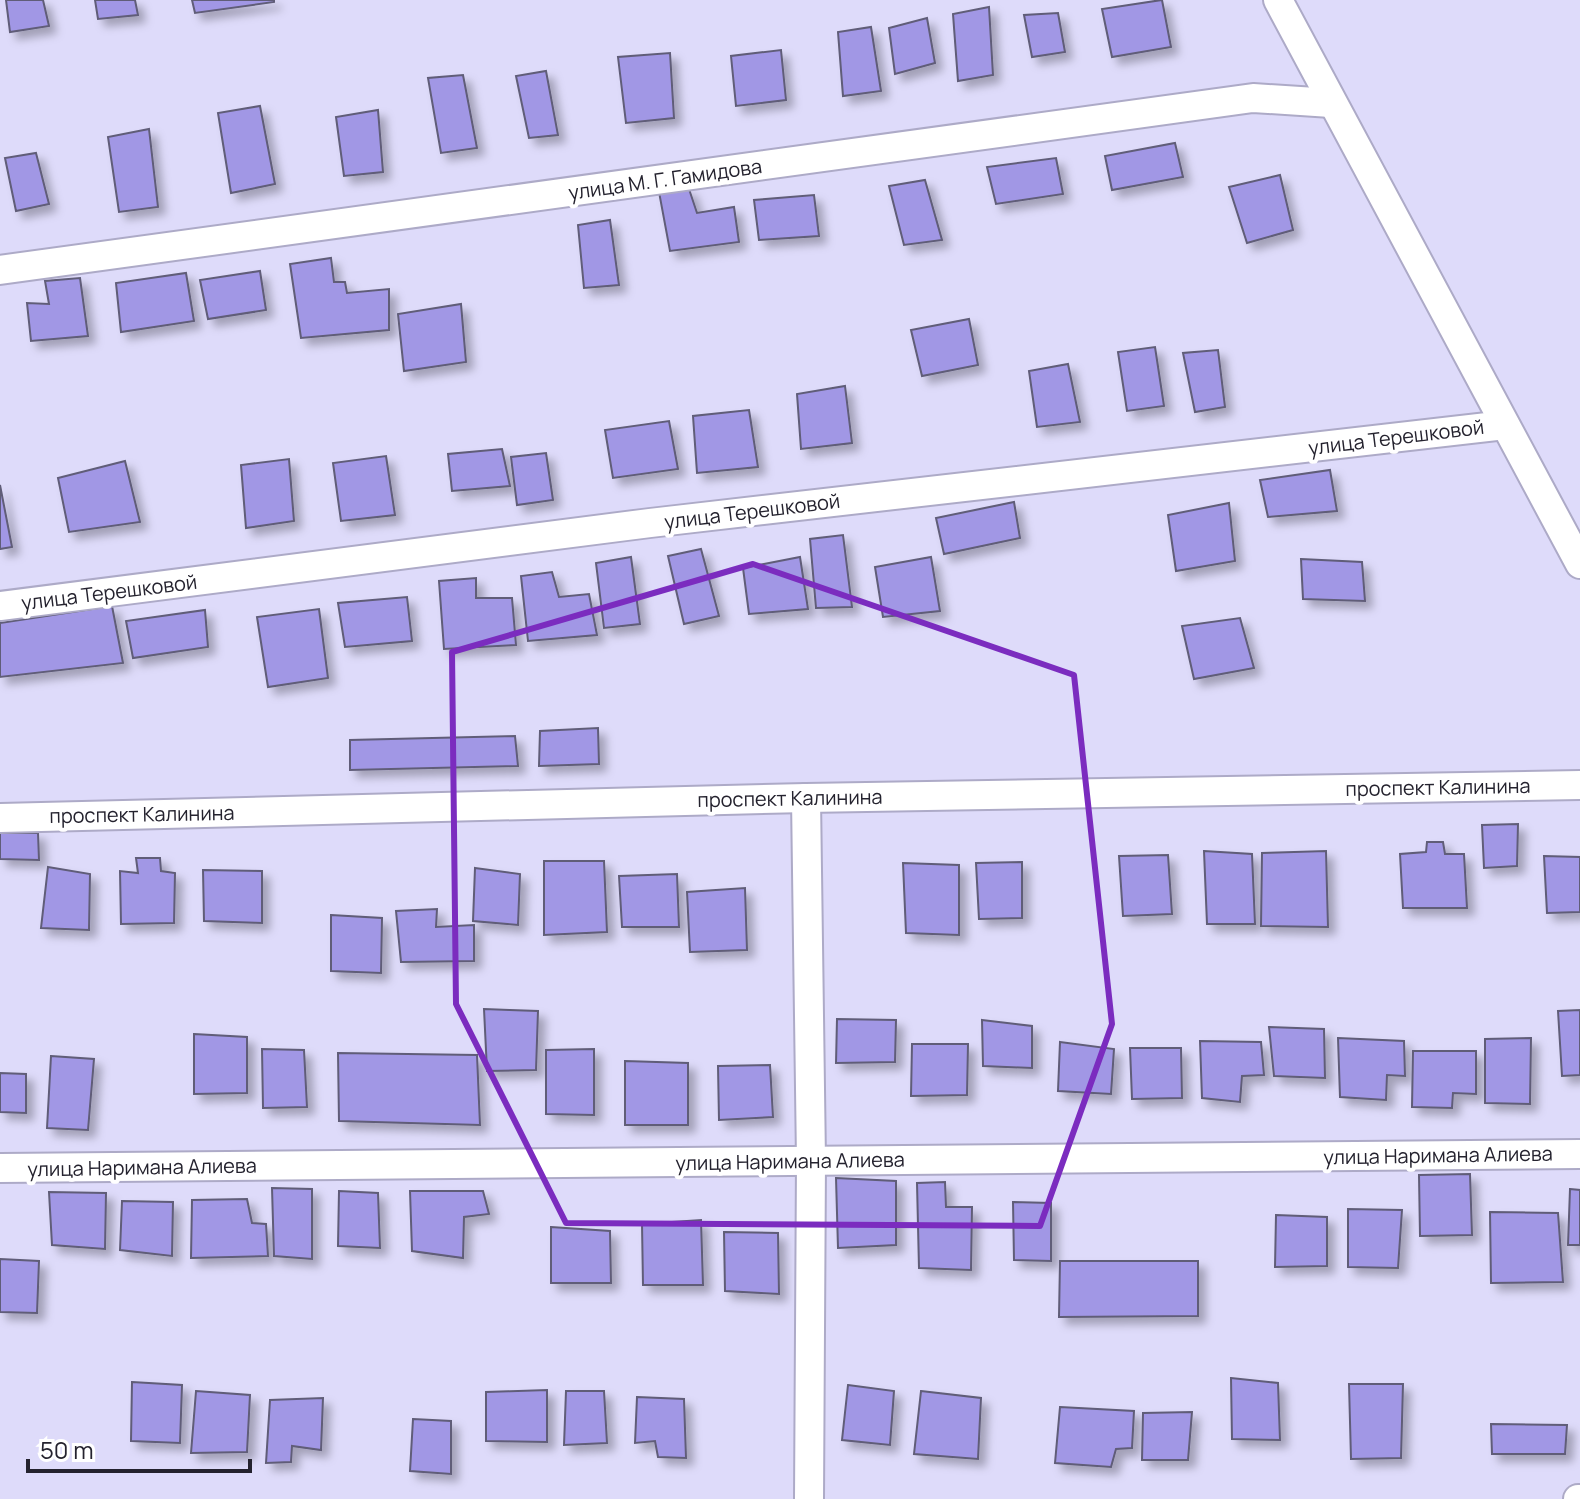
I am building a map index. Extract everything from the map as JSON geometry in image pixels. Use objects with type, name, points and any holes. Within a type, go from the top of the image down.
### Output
[{"type":"street","points":[[1278,0],[1580,564]]},
{"type":"street","name":"улица М. Г. Гамидова","points":[[0,270],[1253,98],[1331,103]]},
{"type":"street","name":"улица Терешковой","points":[[0,606],[650,523],[1505,425]]},
{"type":"street","name":"проспект Калинина","points":[[0,818],[806,798],[1580,785]]},
{"type":"street","points":[[806,798],[811,1161],[809,1499]]},
{"type":"street","name":"улица Наримана Алиева","points":[[0,1168],[1580,1154]]},
{"type":"highlighted area","points":[[753,564],[1074,675],[1112,1024],[1040,1226],[566,1223],[456,1004],[452,652]]},
{"type":"building","points":[[6,0],[43,0],[49,26],[10,32]]},
{"type":"building","points":[[95,0],[135,0],[138,15],[98,19]]},
{"type":"building","points":[[192,0],[274,0],[274,2],[195,13]]},
{"type":"building","points":[[1162,0],[1171,47],[1112,57],[1102,9]]},
{"type":"building","points":[[989,7],[993,75],[958,81],[953,14]]},
{"type":"building","points":[[1058,13],[1065,52],[1032,57],[1024,15]]},
{"type":"building","points":[[927,18],[935,63],[895,74],[889,28]]},
{"type":"building","points":[[871,27],[881,91],[843,96],[838,32]]},
{"type":"building","points":[[781,50],[786,100],[736,106],[731,56]]},
{"type":"building","points":[[670,53],[674,118],[626,123],[618,57]]},
{"type":"building","points":[[546,71],[558,135],[529,138],[516,76]]},
{"type":"building","points":[[463,75],[477,148],[441,153],[428,78]]},
{"type":"building","points":[[260,106],[275,184],[231,193],[218,113]]},
{"type":"building","points":[[378,110],[383,172],[344,176],[336,117]]},
{"type":"building","points":[[149,129],[158,207],[119,212],[108,137]]},
{"type":"building","points":[[1175,143],[1183,177],[1112,190],[1105,156]]},
{"type":"building","points":[[36,153],[49,204],[16,211],[5,158]]},
{"type":"building","points":[[1056,158],[1063,194],[996,204],[987,167]]},
{"type":"building","points":[[1280,175],[1293,230],[1247,243],[1229,187]]},
{"type":"building","points":[[925,180],[942,240],[904,245],[889,186]]},
{"type":"building","points":[[689,189],[697,213],[734,207],[739,242],[670,251],[659,192]]},
{"type":"building","points":[[814,195],[819,236],[759,240],[754,200]]},
{"type":"building","points":[[610,220],[619,285],[584,288],[578,225]]},
{"type":"building","points":[[331,258],[334,282],[345,282],[347,293],[389,289],[389,330],[301,338],[290,264]]},
{"type":"building","points":[[260,271],[266,310],[208,319],[200,280]]},
{"type":"building","points":[[186,273],[194,321],[121,332],[116,283]]},
{"type":"building","points":[[80,278],[88,336],[31,341],[27,303],[49,304],[45,281]]},
{"type":"building","points":[[461,304],[466,362],[404,371],[398,314]]},
{"type":"building","points":[[969,319],[978,365],[922,376],[911,330]]},
{"type":"building","points":[[1155,347],[1164,406],[1127,411],[1118,352]]},
{"type":"building","points":[[1218,350],[1225,407],[1195,412],[1183,353]]},
{"type":"building","points":[[1068,364],[1080,422],[1037,427],[1029,371]]},
{"type":"building","points":[[845,386],[852,443],[801,449],[797,394]]},
{"type":"building","points":[[749,410],[758,467],[697,473],[693,416]]},
{"type":"building","points":[[669,421],[678,469],[613,478],[605,430]]},
{"type":"building","points":[[502,449],[510,486],[452,491],[448,454]]},
{"type":"building","points":[[546,453],[553,500],[517,505],[511,457]]},
{"type":"building","points":[[386,456],[395,515],[341,521],[333,463]]},
{"type":"building","points":[[289,459],[294,521],[246,528],[241,465]]},
{"type":"building","points":[[125,461],[140,522],[69,532],[58,478]]},
{"type":"building","points":[[1330,470],[1337,511],[1268,517],[1260,480]]},
{"type":"building","points":[[0,485],[12,547],[0,549]]},
{"type":"building","points":[[1014,502],[1020,538],[944,554],[936,518]]},
{"type":"building","points":[[1229,503],[1235,561],[1176,571],[1168,515]]},
{"type":"building","points":[[843,535],[852,607],[816,608],[810,539]]},
{"type":"building","points":[[701,549],[719,616],[684,624],[668,556]]},
{"type":"building","points":[[631,557],[640,624],[604,628],[596,563]]},
{"type":"building","points":[[800,557],[808,609],[749,614],[743,568]]},
{"type":"building","points":[[931,557],[940,611],[883,617],[875,567]]},
{"type":"building","points":[[1301,559],[1362,562],[1365,601],[1303,599]]},
{"type":"building","points":[[552,572],[559,597],[589,594],[597,635],[528,641],[521,576]]},
{"type":"building","points":[[476,578],[476,598],[512,598],[516,645],[444,649],[439,581]]},
{"type":"building","points":[[407,597],[412,641],[345,647],[338,603]]},
{"type":"building","points":[[112,606],[123,663],[0,677],[0,623]]},
{"type":"building","points":[[319,609],[328,678],[268,687],[257,617]]},
{"type":"building","points":[[205,610],[208,647],[133,658],[126,621]]},
{"type":"building","points":[[1240,618],[1254,668],[1194,679],[1182,626]]},
{"type":"building","points":[[598,728],[599,764],[539,766],[540,731]]},
{"type":"building","points":[[515,736],[518,766],[350,770],[350,740]]},
{"type":"building","points":[[1518,824],[1517,866],[1484,868],[1482,825]]},
{"type":"building","points":[[0,833],[38,833],[39,860],[0,859]]},
{"type":"building","points":[[1427,842],[1443,842],[1445,854],[1464,854],[1467,908],[1403,908],[1400,854],[1426,852]]},
{"type":"building","points":[[1204,851],[1252,854],[1255,924],[1207,924]]},
{"type":"building","points":[[1326,851],[1328,927],[1261,926],[1262,853]]},
{"type":"building","points":[[1168,855],[1172,914],[1123,916],[1119,856]]},
{"type":"building","points":[[1544,856],[1580,857],[1580,912],[1547,913]]},
{"type":"building","points":[[136,858],[160,858],[161,871],[175,873],[174,923],[121,924],[120,871],[138,873]]},
{"type":"building","points":[[544,861],[604,861],[607,932],[544,935]]},
{"type":"building","points":[[1022,862],[1022,918],[979,919],[976,863]]},
{"type":"building","points":[[903,863],[959,865],[959,935],[906,933]]},
{"type":"building","points":[[48,867],[90,874],[89,930],[41,928]]},
{"type":"building","points":[[475,868],[520,874],[518,925],[473,921]]},
{"type":"building","points":[[203,870],[262,871],[262,923],[204,921]]},
{"type":"building","points":[[677,874],[679,927],[622,927],[619,876]]},
{"type":"building","points":[[745,888],[747,950],[690,952],[687,892]]},
{"type":"building","points":[[437,909],[436,927],[474,925],[474,961],[401,962],[396,911]]},
{"type":"building","points":[[331,915],[382,918],[381,973],[331,971]]},
{"type":"building","points":[[484,1009],[538,1011],[536,1070],[487,1071]]},
{"type":"building","points":[[1580,1010],[1580,1075],[1562,1076],[1558,1011]]},
{"type":"building","points":[[837,1019],[896,1020],[895,1062],[836,1063]]},
{"type":"building","points":[[982,1020],[1032,1026],[1032,1068],[983,1066]]},
{"type":"building","points":[[1269,1027],[1324,1029],[1325,1078],[1274,1076]]},
{"type":"building","points":[[194,1034],[247,1037],[247,1093],[194,1094]]},
{"type":"building","points":[[1338,1038],[1404,1041],[1405,1076],[1387,1075],[1386,1100],[1340,1097]]},
{"type":"building","points":[[1531,1038],[1530,1104],[1485,1103],[1485,1039]]},
{"type":"building","points":[[1200,1041],[1261,1042],[1264,1075],[1242,1076],[1240,1102],[1202,1098]]},
{"type":"building","points":[[1060,1042],[1114,1049],[1111,1094],[1058,1091]]},
{"type":"building","points":[[912,1044],[968,1044],[967,1095],[911,1096]]},
{"type":"building","points":[[1130,1048],[1181,1048],[1182,1098],[1132,1099]]},
{"type":"building","points":[[262,1049],[304,1050],[307,1107],[263,1108]]},
{"type":"building","points":[[594,1049],[594,1115],[546,1114],[546,1050]]},
{"type":"building","points":[[1413,1051],[1476,1051],[1476,1094],[1453,1093],[1452,1108],[1412,1107]]},
{"type":"building","points":[[338,1053],[477,1055],[480,1125],[339,1121]]},
{"type":"building","points":[[51,1056],[94,1059],[88,1130],[47,1128]]},
{"type":"building","points":[[625,1061],[688,1063],[688,1125],[625,1125]]},
{"type":"building","points":[[770,1065],[773,1117],[719,1120],[718,1066]]},
{"type":"building","points":[[0,1073],[26,1074],[26,1113],[0,1112]]},
{"type":"building","points":[[1470,1174],[1472,1235],[1420,1236],[1419,1175]]},
{"type":"building","points":[[836,1178],[896,1181],[896,1245],[838,1248]]},
{"type":"building","points":[[945,1182],[946,1207],[972,1207],[971,1270],[919,1268],[917,1183]]},
{"type":"building","points":[[272,1188],[312,1189],[312,1259],[274,1256]]},
{"type":"building","points":[[1570,1189],[1580,1190],[1580,1245],[1568,1245]]},
{"type":"building","points":[[339,1191],[378,1193],[380,1248],[338,1246]]},
{"type":"building","points":[[410,1191],[483,1191],[489,1214],[464,1217],[463,1258],[412,1251]]},
{"type":"building","points":[[49,1192],[106,1193],[105,1249],[52,1245]]},
{"type":"building","points":[[247,1199],[252,1223],[266,1224],[268,1256],[191,1258],[192,1200]]},
{"type":"building","points":[[122,1201],[173,1202],[172,1256],[120,1250]]},
{"type":"building","points":[[1013,1202],[1051,1203],[1051,1261],[1014,1260]]},
{"type":"building","points":[[1348,1209],[1402,1210],[1398,1268],[1348,1267]]},
{"type":"building","points":[[1490,1212],[1558,1213],[1563,1282],[1491,1283]]},
{"type":"building","points":[[1276,1215],[1327,1217],[1327,1266],[1275,1267]]},
{"type":"building","points":[[701,1220],[703,1285],[643,1285],[642,1224]]},
{"type":"building","points":[[551,1227],[610,1231],[611,1283],[551,1283]]},
{"type":"building","points":[[724,1232],[778,1233],[779,1294],[725,1291]]},
{"type":"building","points":[[0,1259],[39,1261],[37,1313],[0,1312]]},
{"type":"building","points":[[1060,1261],[1198,1261],[1198,1316],[1059,1317]]},
{"type":"building","points":[[1231,1378],[1278,1383],[1280,1440],[1232,1439]]},
{"type":"building","points":[[132,1382],[182,1385],[180,1443],[131,1441]]},
{"type":"building","points":[[1349,1384],[1403,1384],[1401,1458],[1351,1459]]},
{"type":"building","points":[[848,1385],[894,1391],[890,1445],[842,1440]]},
{"type":"building","points":[[547,1390],[547,1442],[486,1441],[486,1392]]},
{"type":"building","points":[[196,1391],[250,1395],[247,1452],[191,1453]]},
{"type":"building","points":[[566,1391],[604,1391],[607,1443],[564,1445]]},
{"type":"building","points":[[921,1391],[981,1398],[978,1459],[914,1454]]},
{"type":"building","points":[[637,1397],[684,1399],[686,1458],[658,1457],[655,1441],[635,1443]]},
{"type":"building","points":[[323,1398],[321,1450],[292,1446],[291,1462],[266,1463],[270,1400]]},
{"type":"building","points":[[1060,1407],[1134,1411],[1132,1448],[1116,1449],[1111,1467],[1055,1463]]},
{"type":"building","points":[[1192,1412],[1188,1460],[1142,1460],[1143,1413]]},
{"type":"building","points":[[413,1419],[451,1421],[451,1474],[410,1471]]},
{"type":"building","points":[[1491,1424],[1567,1425],[1565,1454],[1492,1454]]}]
